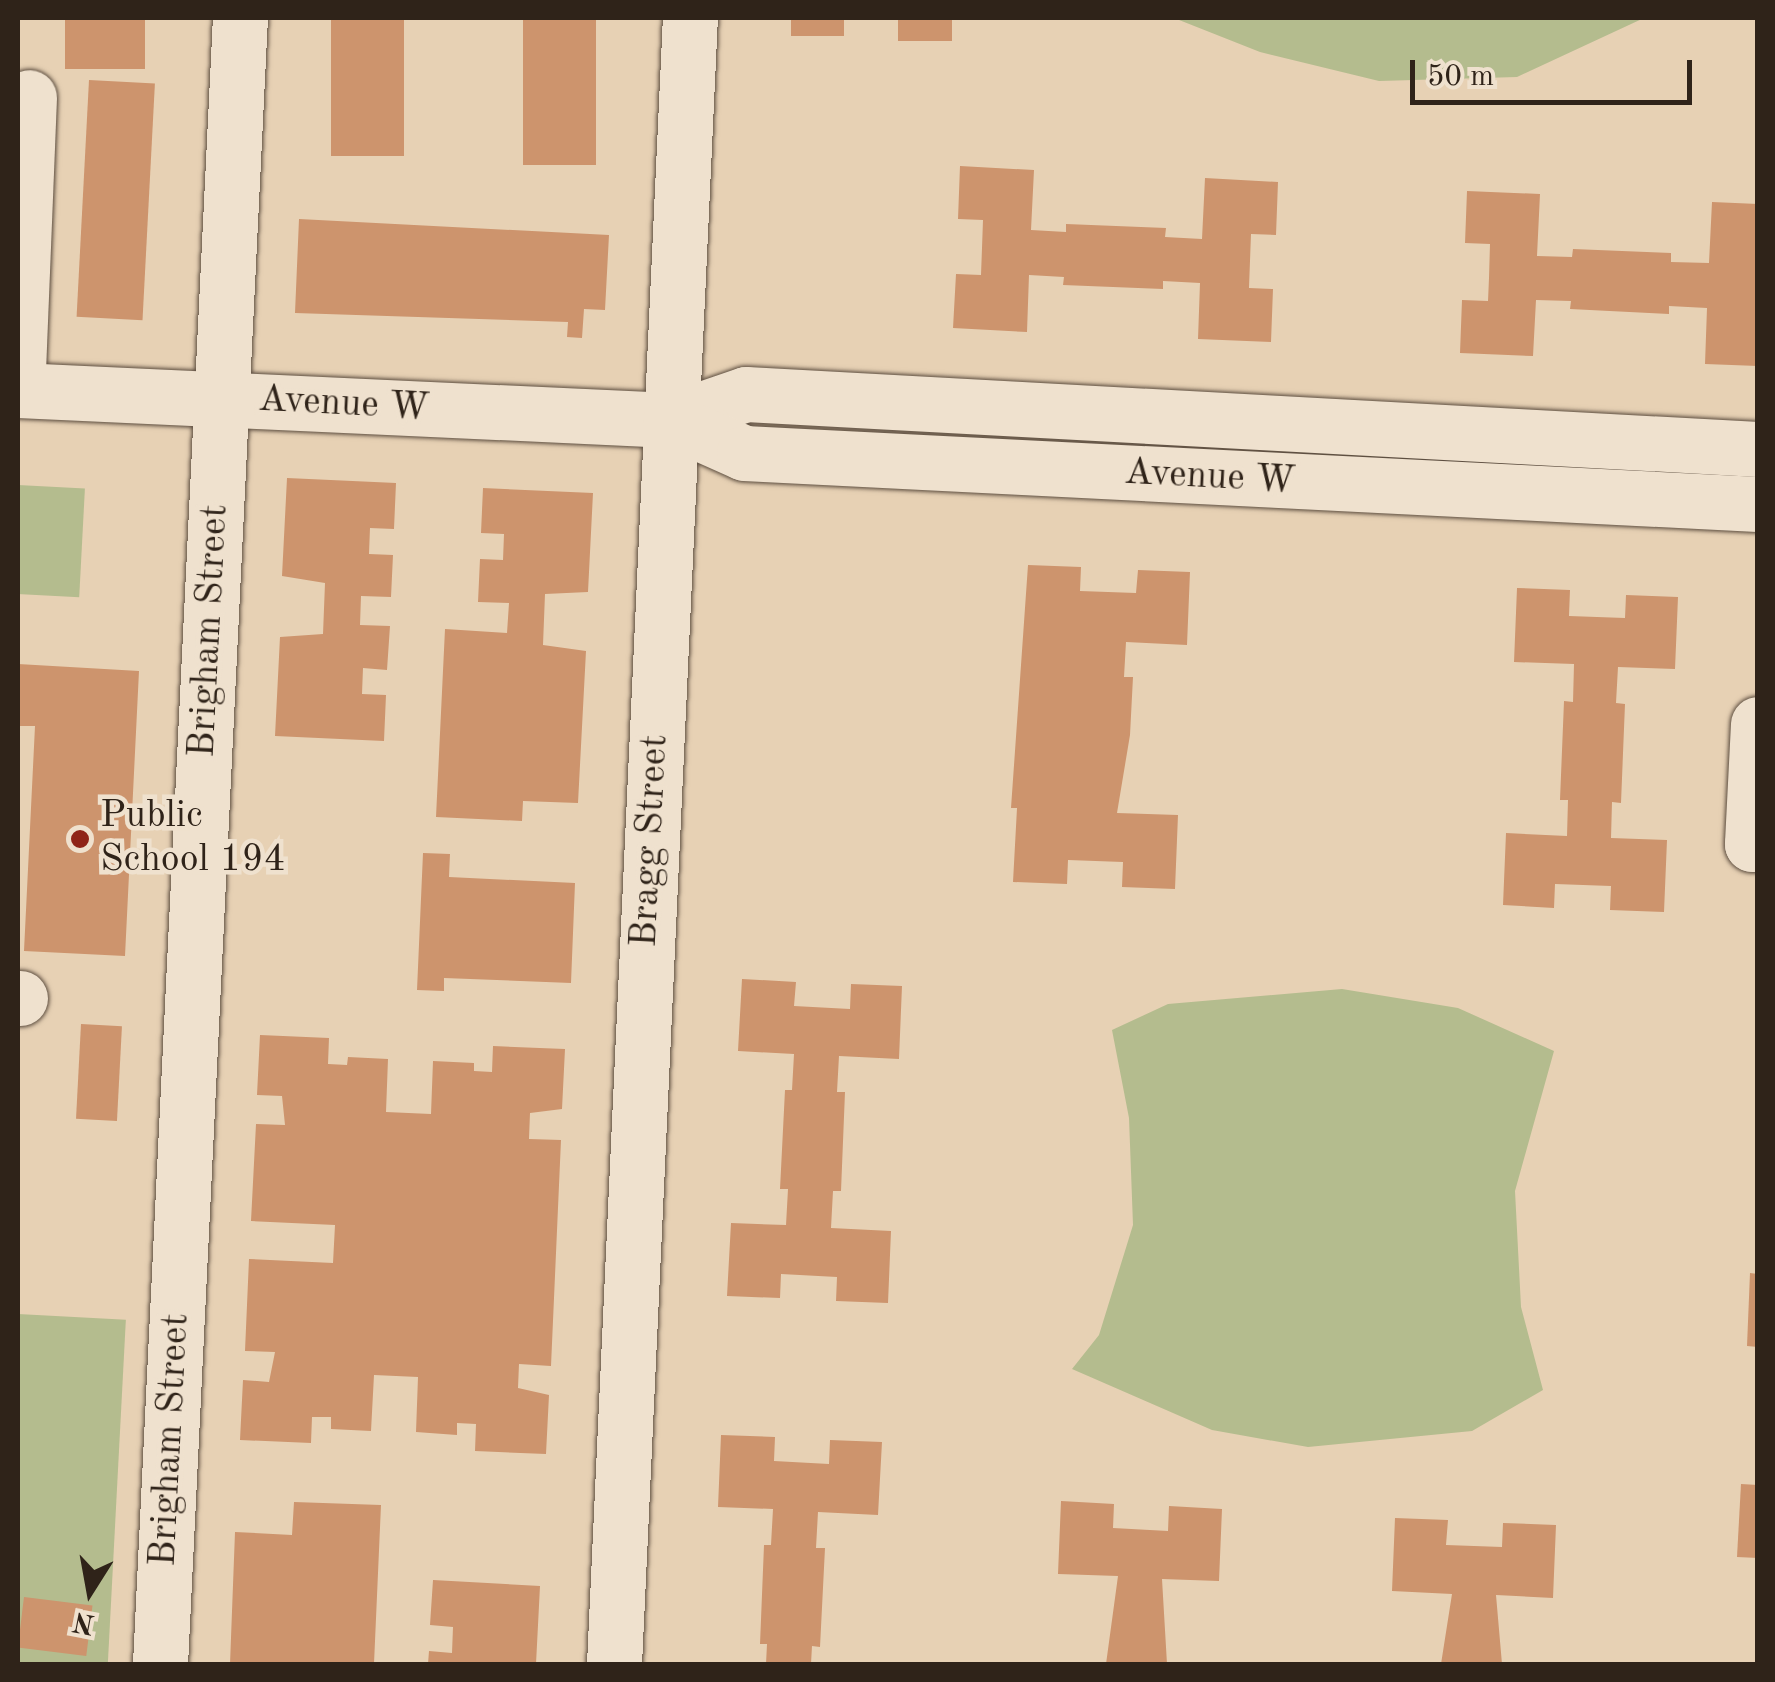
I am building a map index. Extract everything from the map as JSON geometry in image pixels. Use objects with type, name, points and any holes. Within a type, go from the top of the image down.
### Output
[{"type":"street","name":"Brigham Street","points":[[160,1664],[240,18]]},
{"type":"street","name":"Bragg Street","points":[[614,1664],[690,18]]},
{"type":"street","points":[[18,371],[29,97]]},
{"type":"street","name":"Avenue W","points":[[18,390],[670,420],[746,394],[1758,448]]},
{"type":"street","name":"Avenue W","points":[[670,420],[744,453],[1758,504]]},
{"type":"street","points":[[1758,724],[1752,844],[1758,844]]},
{"type":"green space","points":[[1174,18],[1644,18],[1517,77],[1379,81],[1260,52]]},
{"type":"green space","points":[[18,485],[85,489],[79,597],[18,594]]},
{"type":"green space","points":[[1342,989],[1458,1008],[1554,1051],[1515,1191],[1521,1307],[1543,1390],[1472,1431],[1308,1447],[1212,1430],[1072,1369],[1099,1335],[1133,1225],[1129,1118],[1112,1030],[1168,1004]]},
{"type":"green space","points":[[18,1314],[126,1320],[108,1664],[18,1664]]},
{"type":"building","points":[[65,18],[145,18],[145,69],[65,69]]},
{"type":"building","points":[[331,18],[404,18],[404,156],[331,156]]},
{"type":"building","points":[[523,18],[596,18],[596,165],[523,165]]},
{"type":"building","points":[[791,18],[844,18],[844,36],[791,36]]},
{"type":"building","points":[[898,18],[952,18],[952,41],[898,41]]},
{"type":"building","points":[[89,80],[155,83],[143,320],[77,317]]},
{"type":"building","points":[[960,166],[1034,170],[1031,230],[1066,232],[1066,224],[1166,228],[1165,237],[1202,239],[1205,178],[1278,182],[1276,235],[1251,234],[1249,288],[1273,289],[1271,342],[1198,339],[1200,283],[1163,281],[1163,289],[1063,285],[1064,277],[1029,275],[1027,332],[953,328],[956,274],[981,275],[983,220],[958,219]]},
{"type":"building","points":[[1467,191],[1540,194],[1537,256],[1572,257],[1573,249],[1671,253],[1671,262],[1709,263],[1712,202],[1758,204],[1758,366],[1705,364],[1707,308],[1669,306],[1669,314],[1570,309],[1571,301],[1536,300],[1533,356],[1460,353],[1462,300],[1488,301],[1489,278],[1490,244],[1465,243]]},
{"type":"building","points":[[299,219],[609,235],[605,310],[584,309],[582,338],[567,337],[568,322],[295,313]]},
{"type":"building","points":[[287,478],[396,483],[394,529],[370,528],[369,554],[393,555],[391,597],[361,596],[360,625],[390,626],[387,670],[363,668],[362,694],[386,695],[384,741],[275,736],[280,637],[323,634],[325,583],[282,576]]},
{"type":"building","points":[[483,488],[593,493],[588,592],[545,594],[543,645],[586,651],[578,803],[523,801],[522,821],[436,817],[445,629],[507,633],[509,603],[478,602],[480,559],[503,560],[504,534],[481,533]]},
{"type":"building","points":[[1028,565],[1081,567],[1080,591],[1136,593],[1138,570],[1190,572],[1187,645],[1126,642],[1124,677],[1133,677],[1130,735],[1117,813],[1178,815],[1175,889],[1122,887],[1123,862],[1068,860],[1067,884],[1013,882],[1017,808],[1011,808]]},
{"type":"building","points":[[1517,588],[1570,590],[1569,616],[1625,618],[1626,595],[1678,597],[1675,669],[1618,667],[1616,703],[1625,704],[1621,803],[1612,802],[1611,838],[1667,840],[1664,912],[1610,910],[1611,886],[1555,884],[1554,908],[1503,905],[1506,833],[1567,836],[1568,800],[1560,800],[1564,701],[1573,702],[1574,664],[1514,662]]},
{"type":"building","name":"Public School 194","points":[[18,664],[139,671],[125,956],[24,951],[35,726],[18,726]]},
{"type":"building","points":[[423,853],[450,854],[449,877],[575,883],[571,983],[444,978],[444,991],[417,990]]},
{"type":"building","points":[[742,979],[796,982],[794,1006],[850,1009],[851,984],[902,986],[899,1059],[839,1056],[837,1092],[845,1092],[841,1191],[833,1191],[831,1228],[891,1231],[888,1303],[836,1301],[837,1277],[781,1274],[780,1298],[727,1296],[731,1223],[786,1225],[788,1189],[780,1189],[785,1090],[792,1090],[794,1054],[738,1051]]},
{"type":"building","points":[[81,1024],[122,1026],[117,1121],[76,1119]]},
{"type":"building","points":[[260,1035],[329,1038],[328,1064],[347,1065],[348,1057],[388,1059],[386,1112],[431,1114],[433,1061],[474,1063],[474,1071],[492,1072],[493,1046],[565,1049],[562,1109],[530,1113],[529,1139],[561,1140],[551,1366],[519,1364],[518,1388],[549,1395],[546,1454],[475,1451],[476,1424],[457,1423],[457,1435],[416,1432],[418,1377],[374,1375],[371,1431],[331,1429],[331,1417],[312,1417],[311,1443],[240,1440],[243,1380],[269,1382],[275,1352],[245,1351],[249,1259],[333,1263],[335,1225],[251,1221],[256,1124],[285,1125],[282,1096],[257,1095]]},
{"type":"building","points":[[1750,1273],[1758,1274],[1758,1347],[1747,1346]]},
{"type":"building","points":[[721,1435],[775,1437],[774,1461],[829,1464],[830,1440],[882,1442],[878,1515],[818,1512],[816,1548],[825,1548],[820,1647],[812,1646],[811,1664],[766,1664],[767,1644],[760,1644],[764,1545],[771,1545],[773,1509],[718,1507]]},
{"type":"building","points":[[1741,1484],[1758,1485],[1758,1558],[1737,1557]]},
{"type":"building","points":[[1061,1501],[1114,1504],[1113,1528],[1168,1531],[1169,1506],[1222,1509],[1219,1581],[1162,1579],[1167,1664],[1106,1664],[1118,1576],[1058,1574]]},
{"type":"building","points":[[294,1502],[381,1505],[374,1664],[230,1664],[235,1532],[292,1535]]},
{"type":"building","points":[[1395,1518],[1448,1520],[1446,1545],[1502,1547],[1503,1523],[1556,1525],[1553,1598],[1496,1595],[1502,1664],[1441,1664],[1452,1594],[1392,1591]]},
{"type":"building","points":[[433,1580],[540,1586],[536,1664],[428,1664],[429,1651],[452,1653],[453,1627],[430,1625]]},
{"type":"building","points":[[24,1597],[92,1605],[86,1656],[18,1648]]},
{"type":"place","name":"Public School 194","points":[[80,839]]}]
